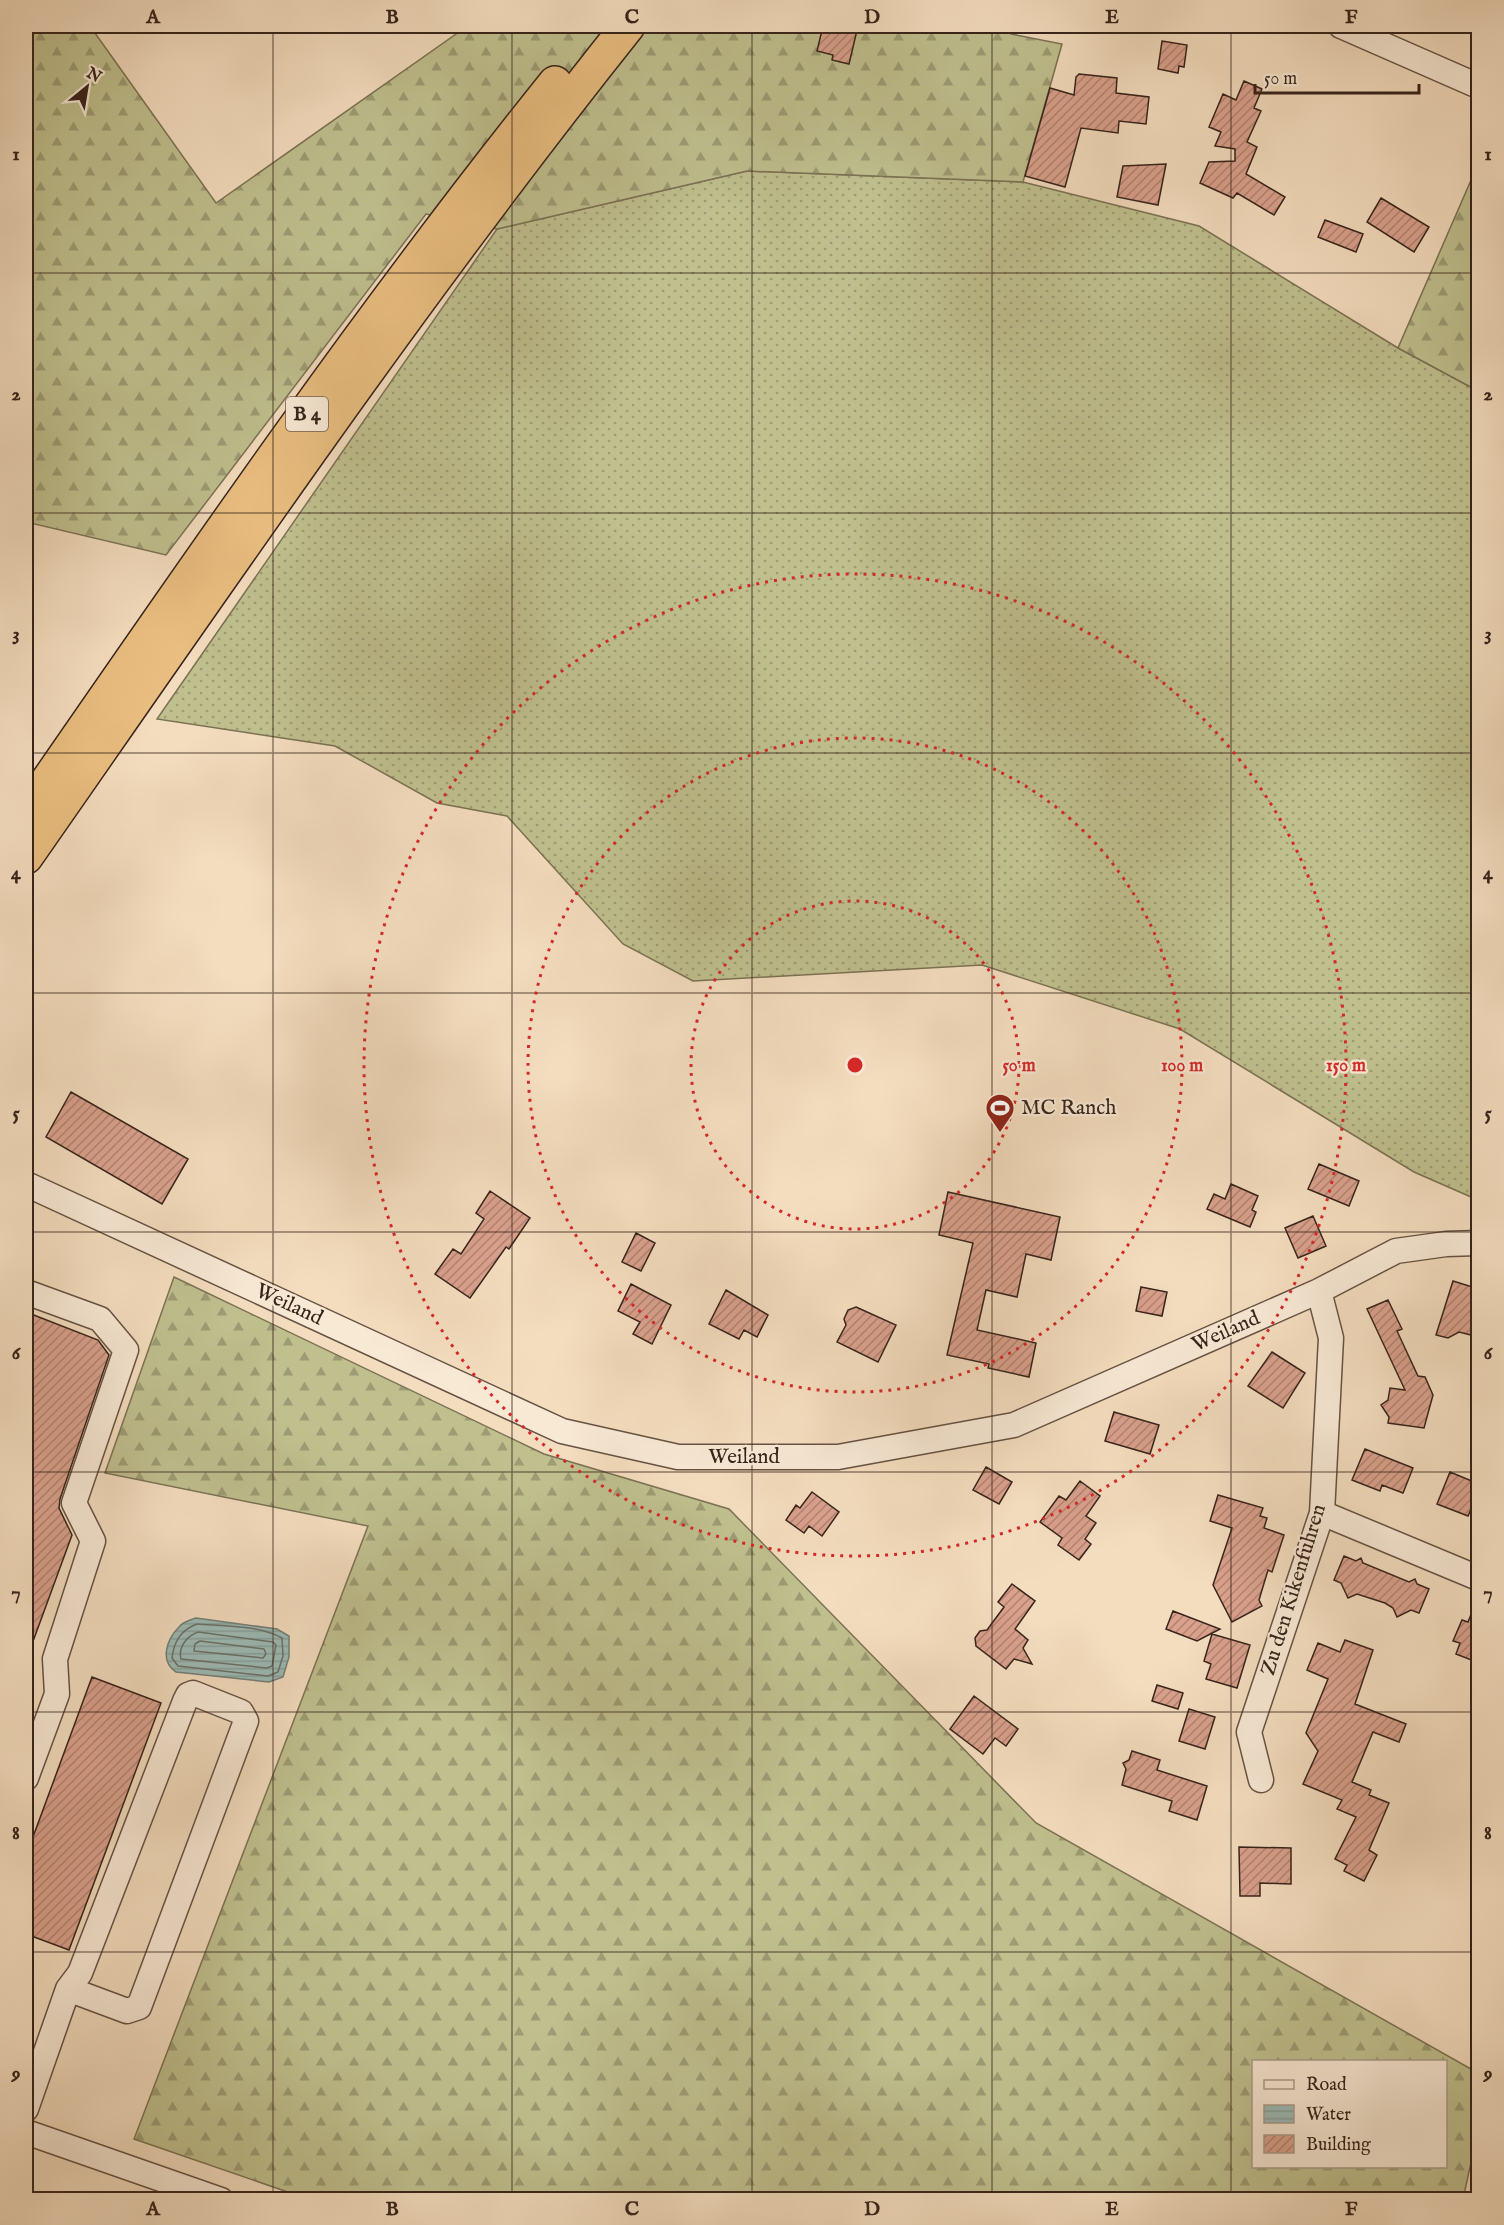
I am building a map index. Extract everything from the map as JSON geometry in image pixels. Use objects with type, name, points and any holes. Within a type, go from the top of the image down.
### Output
[{"type":"highway","name":"B 4","points":[[26,812],[219,533],[491,162],[601,26]]},
{"type":"highway","name":"B 4","points":[[26,857],[376,359],[510,177],[628,26]]},
{"type":"street","points":[[1341,26],[1479,86]]},
{"type":"street","name":"Weiland","points":[[26,1184],[562,1431],[678,1457],[838,1457],[1014,1425],[1319,1291],[1396,1251],[1446,1244],[1479,1243]]},
{"type":"street","name":"Zu den Kikenfuhren","points":[[1261,1780],[1249,1732],[1322,1513],[1331,1338],[1319,1291]]},
{"type":"street","points":[[26,1292],[100,1319],[126,1350],[74,1503],[93,1541],[55,1659],[57,1694],[26,1778]]},
{"type":"street","points":[[1322,1513],[1479,1578]]},
{"type":"street","points":[[26,2109],[68,1989],[80,1973],[188,1695],[193,1693],[241,1712],[246,1721],[139,2007],[127,2011],[68,1989]]},
{"type":"street","points":[[26,2132],[197,2196],[221,2199]]},
{"type":"green space","points":[[26,26],[90,26],[216,203],[456,34],[452,26],[1013,26],[1011,34],[1062,44],[1023,182],[747,171],[497,229],[426,214],[166,555],[26,522]]},
{"type":"green space","points":[[1478,164],[1478,391],[1398,348]]},
{"type":"green space","points":[[747,171],[1023,182],[1199,226],[1398,348],[1478,391],[1478,1200],[1414,1172],[1180,1029],[982,965],[693,981],[623,944],[507,816],[437,803],[335,746],[157,719],[497,229]]},
{"type":"green space","points":[[174,1277],[544,1454],[729,1509],[1036,1823],[1478,2073],[1478,2131],[1463,2199],[311,2200],[134,2139],[368,1526],[105,1473]]},
{"type":"water","points":[[196,1618],[277,1629],[289,1636],[289,1657],[283,1677],[269,1682],[176,1672],[166,1656],[168,1644],[180,1625]]},
{"type":"building","points":[[823,26],[858,26],[849,64],[832,60],[833,55],[817,51]]},
{"type":"building","points":[[1162,41],[1187,45],[1184,67],[1179,66],[1178,73],[1158,69]]},
{"type":"building","points":[[1079,74],[1117,78],[1116,93],[1149,97],[1146,124],[1119,121],[1118,133],[1081,128],[1065,187],[1025,176],[1050,88],[1074,95],[1076,77]]},
{"type":"building","points":[[1244,81],[1262,89],[1254,108],[1261,111],[1247,142],[1257,147],[1246,174],[1285,197],[1274,215],[1237,193],[1233,198],[1200,183],[1209,162],[1235,161],[1235,149],[1215,146],[1221,132],[1209,127],[1223,94],[1236,100]]},
{"type":"building","points":[[1166,164],[1158,205],[1117,197],[1123,166]]},
{"type":"building","points":[[1381,198],[1429,227],[1414,252],[1367,222]]},
{"type":"building","points":[[1325,220],[1363,234],[1356,252],[1318,237]]},
{"type":"building","points":[[71,1092],[188,1159],[162,1204],[46,1137]]},
{"type":"building","points":[[1319,1164],[1359,1181],[1349,1206],[1308,1189]]},
{"type":"building","points":[[1231,1184],[1258,1196],[1252,1210],[1256,1212],[1250,1227],[1207,1209],[1214,1194],[1225,1199]]},
{"type":"building","points":[[490,1191],[530,1218],[470,1298],[435,1274],[453,1249],[461,1254],[484,1219],[476,1213]]},
{"type":"building","points":[[948,1192],[1060,1217],[1051,1260],[1026,1254],[1017,1297],[986,1290],[977,1330],[1036,1343],[1029,1377],[988,1368],[989,1364],[947,1355],[973,1243],[939,1235]]},
{"type":"building","points":[[1313,1216],[1326,1246],[1298,1258],[1285,1228]]},
{"type":"building","points":[[636,1233],[655,1243],[641,1271],[622,1262]]},
{"type":"building","points":[[1453,1281],[1479,1289],[1479,1311],[1471,1335],[1459,1332],[1448,1338],[1436,1335]]},
{"type":"building","points":[[631,1284],[671,1305],[652,1344],[633,1334],[640,1322],[618,1311]]},
{"type":"building","points":[[1141,1287],[1167,1292],[1162,1316],[1136,1311]]},
{"type":"building","points":[[726,1290],[768,1315],[757,1337],[744,1330],[739,1339],[709,1324]]},
{"type":"building","points":[[1388,1300],[1402,1329],[1397,1331],[1418,1376],[1425,1377],[1433,1395],[1424,1428],[1388,1423],[1389,1417],[1381,1405],[1388,1400],[1390,1388],[1405,1390],[1367,1309]]},
{"type":"building","points":[[856,1307],[896,1325],[878,1362],[837,1342],[846,1325],[844,1319],[848,1310]]},
{"type":"building","points":[[26,1312],[98,1340],[109,1355],[60,1499],[59,1508],[72,1535],[28,1655],[26,1655]]},
{"type":"building","points":[[1272,1352],[1305,1373],[1283,1408],[1248,1386]]},
{"type":"building","points":[[1114,1412],[1159,1425],[1150,1454],[1105,1441]]},
{"type":"building","points":[[1365,1449],[1413,1468],[1403,1493],[1382,1485],[1380,1491],[1352,1480]]},
{"type":"building","points":[[986,1467],[1012,1482],[999,1504],[973,1490]]},
{"type":"building","points":[[1450,1472],[1479,1484],[1479,1491],[1468,1516],[1437,1504]]},
{"type":"building","points":[[1080,1481],[1100,1496],[1086,1516],[1096,1523],[1085,1539],[1091,1544],[1079,1560],[1058,1545],[1062,1538],[1040,1522],[1059,1496],[1066,1500]]},
{"type":"building","points":[[812,1492],[839,1512],[822,1536],[809,1526],[804,1533],[786,1520],[796,1505],[800,1508]]},
{"type":"building","points":[[1218,1495],[1263,1508],[1260,1516],[1267,1518],[1264,1528],[1284,1535],[1272,1572],[1268,1570],[1259,1600],[1262,1606],[1232,1622],[1213,1585],[1232,1528],[1210,1521]]},
{"type":"building","points":[[1344,1556],[1356,1561],[1361,1558],[1363,1563],[1409,1582],[1415,1579],[1417,1584],[1429,1589],[1419,1613],[1411,1610],[1397,1617],[1393,1608],[1385,1603],[1357,1594],[1348,1598],[1341,1583],[1334,1580]]},
{"type":"building","points":[[1012,1584],[1035,1601],[1015,1629],[1028,1640],[1023,1648],[1032,1664],[1014,1659],[1006,1669],[976,1646],[975,1638],[980,1631],[987,1630],[1004,1607],[998,1602]]},
{"type":"building","points":[[1477,1599],[1479,1599],[1479,1663],[1456,1654],[1460,1643],[1453,1641],[1462,1620],[1468,1622]]},
{"type":"building","points":[[1173,1611],[1220,1629],[1197,1641],[1166,1629]]},
{"type":"building","points":[[1212,1634],[1250,1645],[1237,1688],[1206,1679],[1211,1664],[1204,1661]]},
{"type":"building","points":[[1345,1640],[1373,1650],[1355,1704],[1406,1724],[1399,1742],[1373,1732],[1352,1782],[1371,1790],[1369,1795],[1389,1803],[1369,1850],[1377,1855],[1364,1881],[1344,1871],[1347,1865],[1335,1859],[1356,1817],[1337,1809],[1342,1800],[1303,1784],[1318,1751],[1306,1733],[1328,1679],[1307,1670],[1318,1643],[1340,1652]]},
{"type":"building","points":[[92,1677],[161,1703],[69,1950],[26,1934],[26,1856]]},
{"type":"building","points":[[1157,1685],[1183,1693],[1178,1709],[1152,1701]]},
{"type":"building","points":[[974,1696],[1018,1729],[1006,1746],[995,1738],[983,1754],[950,1729]]},
{"type":"building","points":[[1189,1709],[1215,1717],[1205,1749],[1179,1741]]},
{"type":"building","points":[[1132,1751],[1160,1760],[1157,1770],[1207,1786],[1197,1820],[1169,1811],[1172,1801],[1122,1785],[1126,1769],[1123,1763],[1129,1760]]},
{"type":"building","points":[[1239,1847],[1291,1848],[1291,1884],[1260,1883],[1260,1896],[1240,1896]]},
{"type":"place","name":"MC Ranch","points":[[1000,1134]]}]
